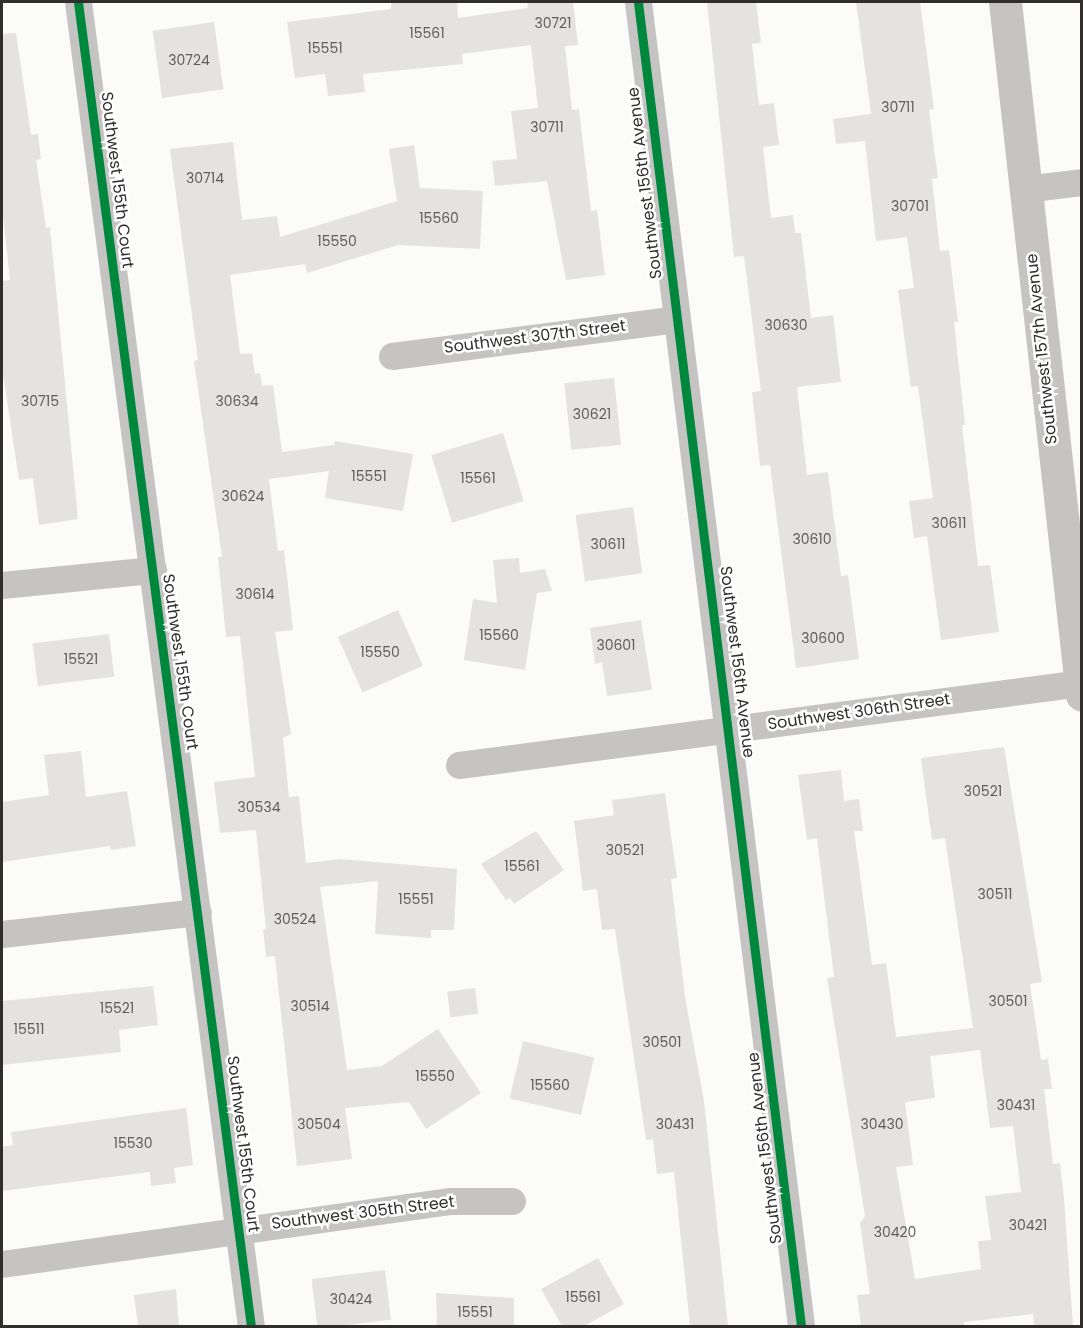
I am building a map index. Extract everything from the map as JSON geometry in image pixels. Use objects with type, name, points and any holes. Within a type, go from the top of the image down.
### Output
[{"type":"street","name":"Southwest 155th Court","points":[[78,2],[251,1326]]},
{"type":"street","name":"Southwest 156th Avenue","points":[[638,2],[730,730],[801,1326]]},
{"type":"street","name":"Southwest 157th Avenue","points":[[1005,2],[1081,689]]},
{"type":"street","points":[[1024,189],[1082,182]]},
{"type":"street","name":"Southwest 307th Street","points":[[392,356],[677,319]]},
{"type":"street","points":[[2,585],[153,570]]},
{"type":"street","name":"Southwest 306th Street","points":[[459,765],[730,730],[1081,689]]},
{"type":"street","points":[[2,934],[198,912]]},
{"type":"street","name":"Southwest 305th Street","points":[[2,1264],[238,1229],[451,1201],[512,1201]]},
{"type":"building","points":[[391,2],[457,2],[458,18],[528,8],[527,2],[573,2],[578,45],[565,46],[572,110],[579,109],[591,211],[597,210],[605,275],[566,280],[547,181],[495,186],[492,161],[517,159],[511,111],[538,108],[531,45],[462,54],[463,64],[363,74],[365,92],[328,96],[325,74],[295,78],[287,22],[391,9]]},
{"type":"building","points":[[707,2],[756,2],[761,43],[752,44],[759,105],[774,103],[779,145],[763,147],[771,218],[793,215],[795,233],[801,233],[811,318],[833,315],[841,382],[797,387],[807,475],[828,472],[841,576],[848,575],[859,659],[796,668],[770,465],[760,466],[752,392],[761,391],[744,256],[734,257]]},
{"type":"building","points":[[856,2],[920,2],[934,109],[929,110],[938,178],[932,179],[940,251],[949,250],[958,322],[954,322],[965,425],[962,425],[978,566],[990,565],[999,632],[941,640],[927,536],[914,538],[909,501],[933,498],[918,386],[911,387],[898,290],[914,288],[907,237],[876,241],[865,141],[836,144],[833,119],[871,114]]},
{"type":"building","points":[[214,22],[223,89],[162,98],[153,31]]},
{"type":"building","points":[[16,33],[31,135],[38,134],[41,159],[36,160],[46,228],[50,227],[78,519],[39,525],[33,478],[19,480],[2,367],[2,281],[10,280],[2,206],[2,34]]},
{"type":"building","points":[[233,142],[242,220],[277,216],[280,237],[397,201],[389,149],[414,145],[420,188],[483,191],[480,249],[398,245],[307,273],[305,264],[230,275],[240,354],[252,353],[255,374],[260,373],[262,386],[273,385],[282,452],[334,445],[335,441],[413,454],[403,511],[325,498],[329,471],[269,479],[278,551],[284,550],[293,630],[275,632],[291,734],[283,738],[289,797],[299,796],[306,863],[341,859],[457,869],[454,930],[431,930],[431,938],[375,934],[378,881],[320,887],[347,1070],[382,1066],[438,1029],[481,1093],[426,1129],[409,1102],[345,1108],[352,1159],[297,1166],[275,956],[266,957],[263,929],[266,929],[256,830],[220,833],[214,782],[255,777],[240,636],[226,637],[218,557],[222,557],[194,361],[198,360],[170,149]]},
{"type":"building","points":[[614,378],[621,445],[571,450],[564,383]]},
{"type":"building","points":[[503,433],[524,501],[452,523],[431,455]]},
{"type":"building","points":[[633,507],[642,573],[585,581],[576,515]]},
{"type":"building","points":[[519,558],[520,573],[545,569],[552,591],[537,593],[525,670],[464,660],[473,599],[497,603],[493,560]]},
{"type":"building","points":[[398,610],[423,666],[363,693],[338,637]]},
{"type":"building","points":[[641,620],[652,690],[607,696],[602,662],[595,664],[590,628]]},
{"type":"building","points":[[109,634],[114,677],[38,686],[33,643]]},
{"type":"building","points":[[1004,747],[1042,982],[1030,984],[1041,1060],[1048,1059],[1052,1089],[1044,1089],[1053,1164],[1060,1163],[1073,1326],[1034,1326],[1033,1314],[964,1322],[964,1326],[861,1326],[857,1295],[870,1294],[860,1223],[865,1216],[827,978],[834,977],[817,838],[807,840],[798,775],[841,770],[844,801],[859,799],[863,831],[854,831],[872,965],[886,963],[896,1037],[973,1028],[945,838],[932,840],[921,758]],"holes":[[[980,1050],[990,1128],[1013,1126],[1021,1192],[985,1196],[991,1240],[978,1241],[981,1269],[915,1279],[896,1167],[913,1165],[905,1102],[935,1098],[930,1056]]]},
{"type":"building","points":[[81,751],[86,797],[127,791],[136,846],[111,850],[110,846],[2,862],[2,802],[49,795],[44,755]]},
{"type":"building","points":[[665,793],[677,878],[671,879],[685,997],[704,1101],[728,1326],[690,1326],[674,1172],[657,1174],[653,1139],[646,1140],[615,929],[602,930],[597,889],[583,891],[574,821],[614,815],[612,800]]},
{"type":"building","points":[[536,831],[564,870],[514,904],[510,898],[506,900],[481,864]]},
{"type":"building","points":[[153,986],[158,1025],[119,1030],[121,1052],[2,1065],[2,1001]]},
{"type":"building","points":[[475,988],[478,1014],[450,1017],[447,991]]},
{"type":"building","points":[[523,1041],[594,1057],[581,1115],[510,1098]]},
{"type":"building","points":[[186,1108],[193,1165],[174,1168],[176,1183],[151,1186],[150,1172],[2,1191],[2,1147],[13,1145],[11,1132]]},
{"type":"building","points":[[598,1258],[624,1304],[584,1326],[562,1326],[541,1289]]},
{"type":"building","points":[[385,1270],[391,1320],[339,1326],[317,1326],[312,1279]]},
{"type":"building","points":[[176,1289],[179,1326],[138,1326],[134,1295]]},
{"type":"building","points":[[436,1293],[514,1298],[514,1326],[437,1326]]},
{"type":"cycle path","points":[[78,2],[251,1326]]},
{"type":"cycle path","points":[[638,2],[801,1326]]}]
